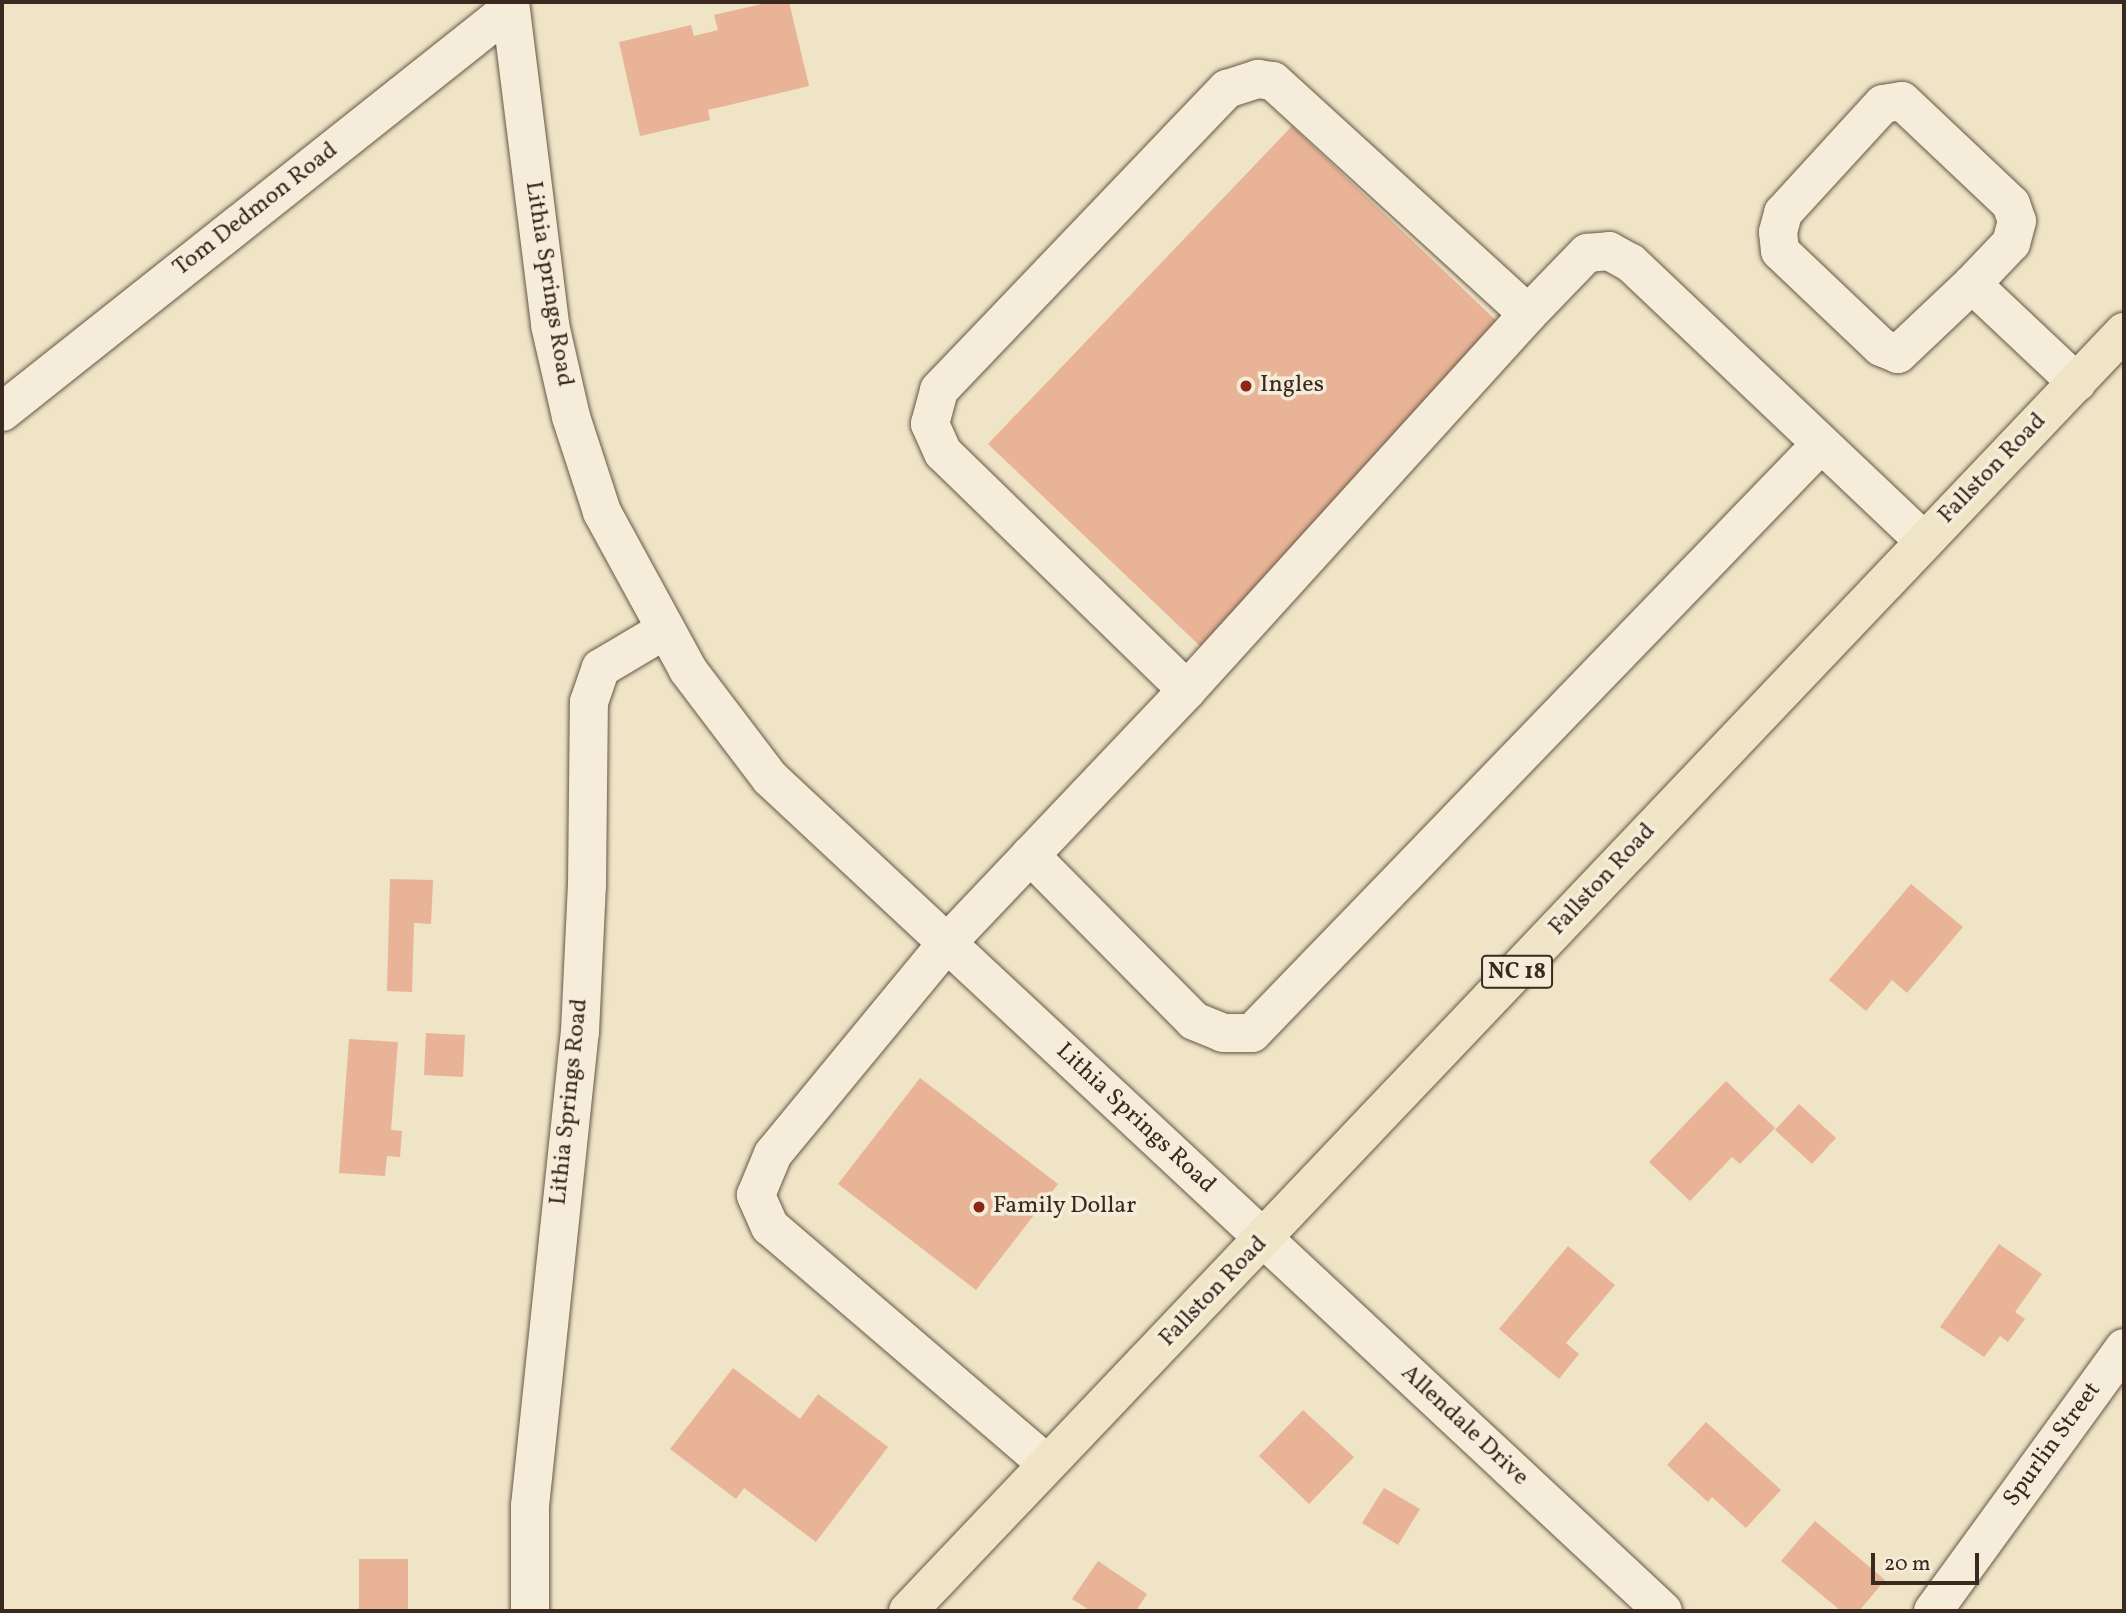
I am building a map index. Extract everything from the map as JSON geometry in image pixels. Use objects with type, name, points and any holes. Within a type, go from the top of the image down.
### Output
[{"type":"main road","name":"Fallston Road","points":[[908,1611],[1264,1241],[1923,540],[2077,383],[2124,331]]},
{"type":"street","name":"Tom Dedmon Road","points":[[2,412],[510,5]]},
{"type":"street","name":"Lithia Springs Road","points":[[510,5],[550,325],[571,417],[602,512],[688,670],[770,778],[1264,1241]]},
{"type":"street","points":[[1187,690],[943,453],[930,424],[939,390],[1227,89],[1258,79],[1273,81],[1528,314]]},
{"type":"street","points":[[1902,101],[2011,204],[2017,221],[2011,243],[1972,284],[1898,354],[1881,347],[1780,251],[1778,232],[1783,213],[1884,104],[1902,101]]},
{"type":"street","points":[[1047,1464],[770,1227],[756,1195],[772,1154],[947,943],[1187,690],[1528,314],[1587,253],[1609,251],[1631,263],[1923,540]]},
{"type":"street","points":[[1972,284],[2077,383]]},
{"type":"street","points":[[1030,855],[1194,1021],[1223,1033],[1252,1033],[1821,444]]},
{"type":"street","name":"Lithia Springs Road","points":[[530,1611],[530,1506],[580,1018],[589,702],[601,668],[665,630]]},
{"type":"street","name":"Allendale Drive","points":[[1264,1241],[1663,1611]]},
{"type":"street","name":"Spurlin Street","points":[[1933,1611],[2124,1348]]},
{"type":"building","points":[[771,2],[789,2],[809,86],[708,110],[710,120],[640,136],[619,42],[691,25],[694,36],[718,30],[714,15]]},
{"type":"building","name":"Ingles","points":[[1292,126],[1505,329],[1200,646],[988,444]]},
{"type":"building","points":[[390,879],[433,880],[431,924],[414,923],[412,992],[387,991]]},
{"type":"building","points":[[1911,884],[1963,927],[1907,993],[1892,980],[1866,1011],[1829,980]]},
{"type":"building","points":[[426,1033],[465,1035],[463,1077],[424,1075]]},
{"type":"building","points":[[349,1039],[398,1042],[391,1130],[402,1131],[400,1157],[387,1156],[385,1176],[339,1173]]},
{"type":"building","points":[[920,1078],[1058,1184],[976,1290],[838,1184]]},
{"type":"building","points":[[1726,1081],[1775,1128],[1740,1164],[1732,1157],[1690,1201],[1649,1162]]},
{"type":"building","points":[[1799,1104],[1836,1138],[1812,1164],[1775,1130]]},
{"type":"building","points":[[1999,1244],[2042,1274],[2015,1312],[2025,1319],[2008,1342],[2000,1336],[1984,1357],[1940,1327]]},
{"type":"building","points":[[1568,1246],[1615,1285],[1566,1343],[1579,1354],[1559,1379],[1499,1329]]},
{"type":"building","points":[[733,1368],[800,1419],[818,1394],[888,1447],[816,1542],[744,1488],[736,1499],[670,1449]]},
{"type":"building","points":[[1303,1410],[1354,1457],[1309,1504],[1259,1456]]},
{"type":"building","points":[[1706,1422],[1781,1490],[1746,1528],[1712,1497],[1708,1502],[1667,1465]]},
{"type":"building","points":[[1384,1488],[1420,1509],[1398,1545],[1362,1523]]},
{"type":"building","points":[[1815,1521],[1885,1580],[1859,1611],[1841,1611],[1781,1561]]},
{"type":"building","points":[[359,1559],[408,1559],[408,1611],[359,1611]]},
{"type":"building","points":[[1098,1561],[1147,1594],[1136,1611],[1091,1611],[1072,1599]]},
{"type":"place","name":"Ingles","points":[[1246,386]]},
{"type":"place","name":"Family Dollar","points":[[979,1207]]}]
